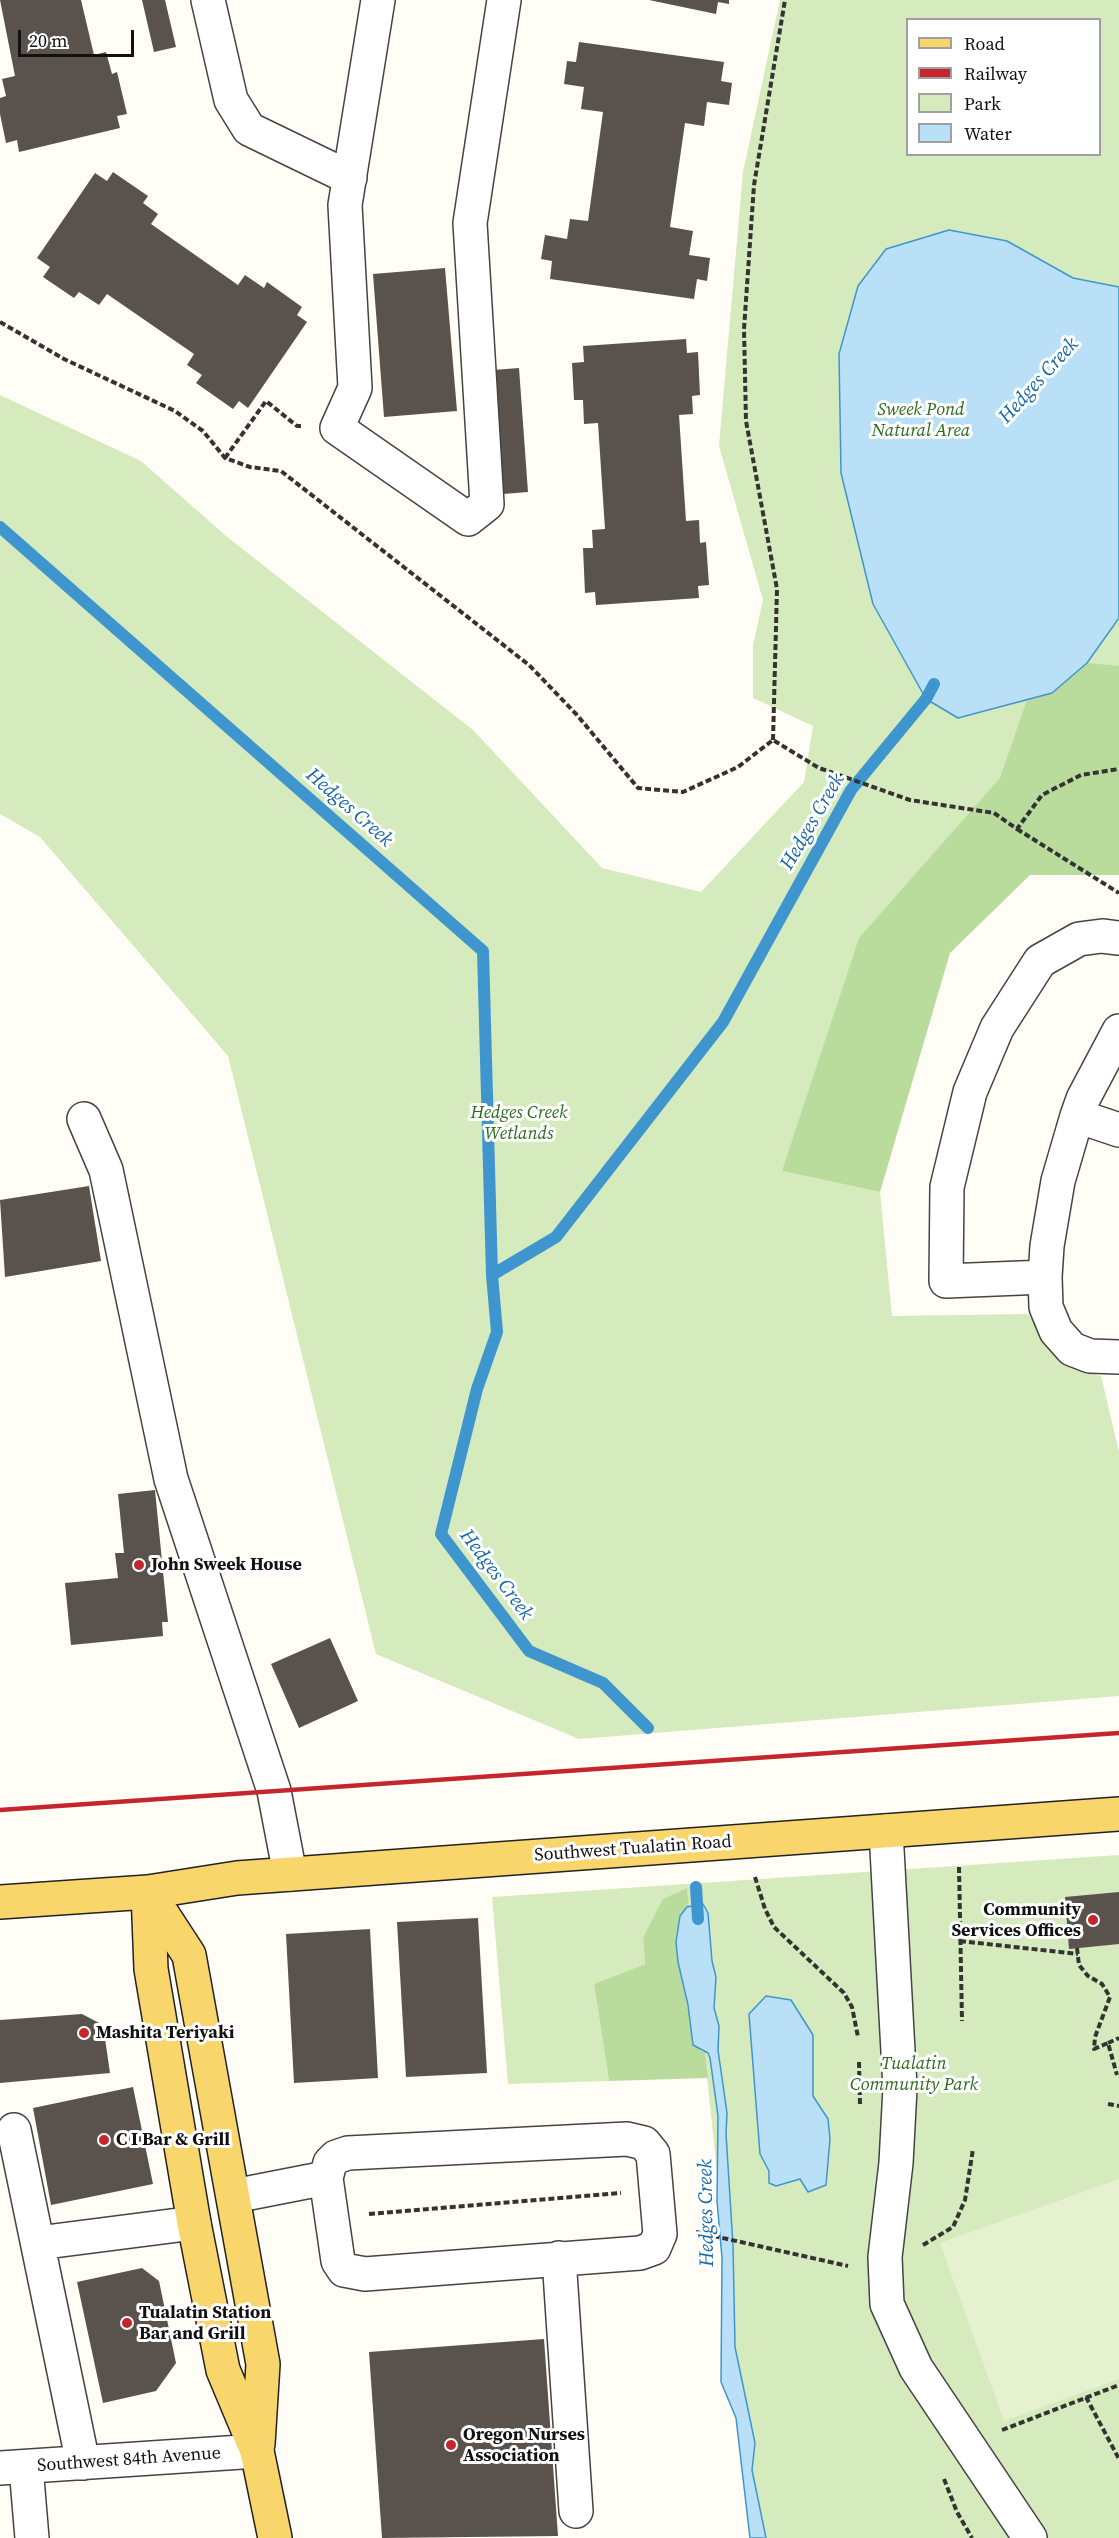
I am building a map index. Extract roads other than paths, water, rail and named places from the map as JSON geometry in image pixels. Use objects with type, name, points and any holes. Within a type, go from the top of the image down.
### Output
[{"type":"main road","name":"Southwest Tualatin Road","points":[[0,1902],[148,1892],[237,1878],[1119,1814]]},
{"type":"main road","points":[[148,1892],[189,1955],[263,2364],[257,2451]]},
{"type":"main road","points":[[148,1892],[151,1969],[194,2223],[223,2370],[257,2451],[275,2538]]},
{"type":"street","points":[[208,0],[231,100],[249,129],[350,178]]},
{"type":"street","points":[[378,0],[345,206],[355,388],[337,428],[468,519],[487,504],[470,223],[504,0]]},
{"type":"street","points":[[1045,1277],[946,1281],[947,1187],[970,1092],[997,1028],[1041,961],[1079,939],[1102,936],[1119,938]]},
{"type":"street","points":[[1119,1031],[1083,1099],[1077,1116],[1058,1181],[1047,1246],[1045,1277],[1046,1307],[1056,1331],[1072,1349],[1090,1356],[1119,1357]]},
{"type":"street","points":[[1077,1116],[1119,1130]]},
{"type":"street","points":[[84,1119],[106,1170],[171,1479],[274,1791],[290,1874]]},
{"type":"street","points":[[886,1831],[900,2088],[896,2163],[885,2257],[887,2304],[916,2368],[1029,2538]]},
{"type":"street","points":[[14,2130],[83,2463]]},
{"type":"street","points":[[627,2139],[644,2143],[653,2154],[660,2234],[654,2248],[640,2253],[354,2274],[344,2270],[338,2260],[327,2178],[330,2163],[336,2157],[348,2153],[627,2139]]},
{"type":"street","points":[[234,2196],[327,2178]]},
{"type":"street","points":[[38,2243],[194,2223]]},
{"type":"street","points":[[559,2258],[576,2511]]},
{"type":"street","name":"Southwest 84th Avenue","points":[[13,2468],[257,2451]]},
{"type":"street","points":[[13,2468],[32,2538]]},
{"type":"water","points":[[949,230],[1007,241],[1073,278],[1119,287],[1119,618],[1087,663],[1052,693],[958,718],[926,699],[873,604],[841,473],[839,354],[858,286],[886,249]]},
{"type":"water","points":[[703,1904],[708,1913],[712,1961],[716,1977],[714,2008],[719,2026],[718,2050],[727,2113],[735,2347],[755,2443],[752,2470],[766,2538],[750,2538],[736,2418],[721,2382],[722,2258],[717,2201],[718,2116],[710,2058],[708,2053],[693,2045],[676,1942],[680,1916],[687,1907]]},
{"type":"water","points":[[766,1996],[791,2000],[813,2035],[813,2096],[828,2119],[830,2139],[826,2185],[808,2192],[800,2179],[776,2186],[769,2183],[769,2171],[760,2154],[749,2014]]},
{"type":"waterway","name":"Hedges Creek","points":[[0,527],[483,951],[492,1275],[497,1332],[477,1389],[441,1534],[529,1651],[603,1683],[648,1728]]},
{"type":"waterway","name":"Hedges Creek","points":[[492,1275],[556,1237],[723,1022],[851,790],[926,699],[934,684]]},
{"type":"waterway","name":"Hedges Creek","points":[[696,1887],[698,1919]]},
{"type":"railway","points":[[0,1810],[1119,1733]]},
{"type":"place","name":"John Sweek House","points":[[139,1565]]},
{"type":"place","name":"Community Services Offices","points":[[1093,1920]]},
{"type":"place","name":"Mashita Teriyaki","points":[[84,2033]]},
{"type":"place","name":"C I Bar & Grill","points":[[104,2140]]},
{"type":"place","name":"Tualatin Station Bar and Grill","points":[[127,2323]]},
{"type":"place","name":"Oregon Nurses Association","points":[[451,2445]]},
{"type":"park label","name":"Sweek Pond Natural Area","points":[[921,420]]},
{"type":"park label","name":"Hedges Creek Wetlands","points":[[519,1123]]},
{"type":"park label","name":"Tualatin Community Park","points":[[914,2074]]}]
